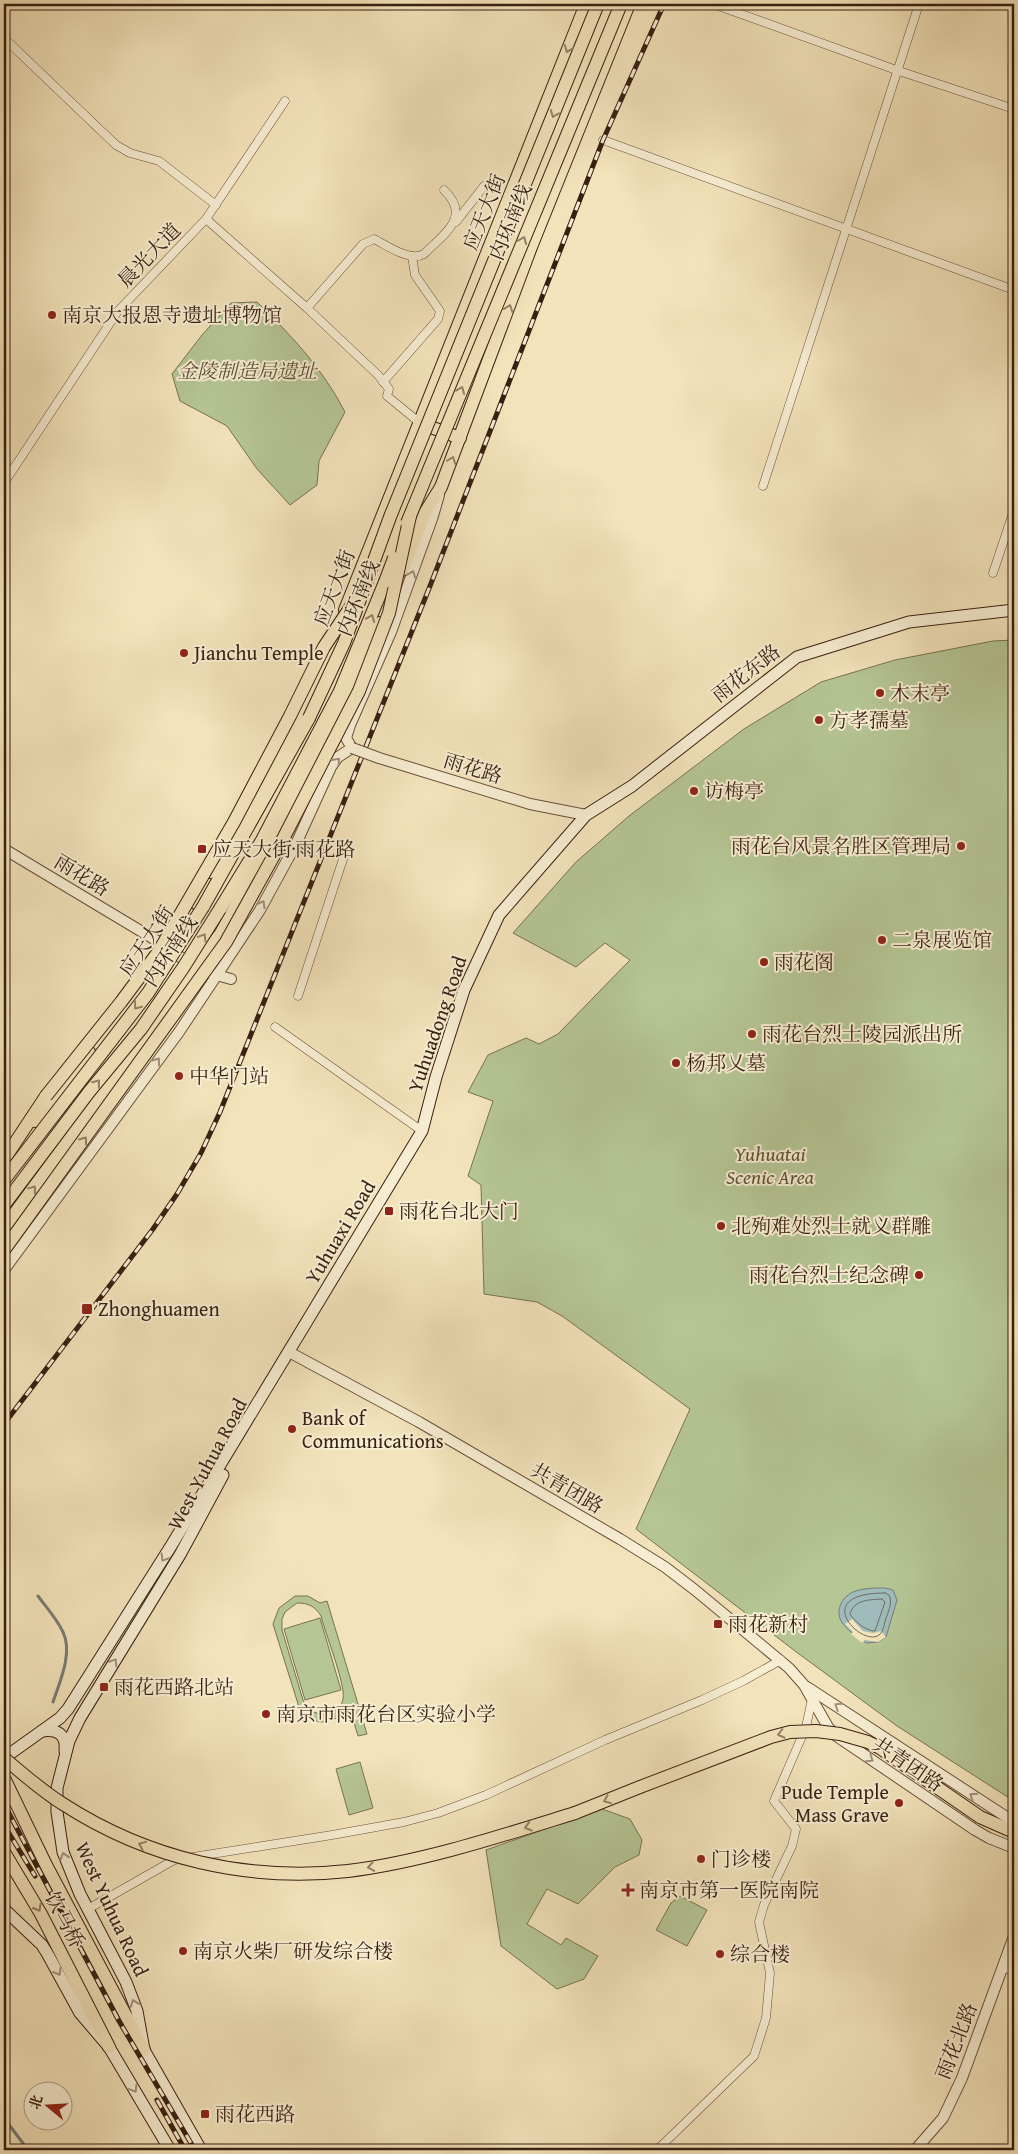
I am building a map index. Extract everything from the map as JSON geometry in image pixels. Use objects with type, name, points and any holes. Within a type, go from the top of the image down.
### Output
[{"type":"main road","name":"应天大街","points":[[5,1157],[169,948],[200,891],[243,821],[326,661],[586,4]]},
{"type":"main road","name":"内环南线","points":[[4,1180],[148,993],[203,907],[309,718],[344,643],[390,517],[598,4]]},
{"type":"main road","name":"内环南线","points":[[4,1205],[89,1092],[141,1029],[183,968],[260,842],[340,691],[621,4]]},
{"type":"main road","points":[[4,1228],[221,933],[326,739],[388,605],[425,513],[441,487],[532,247],[629,4]]},
{"type":"main road","points":[[420,423],[460,438]]},
{"type":"main road","points":[[4,1250],[226,942],[283,839],[359,691],[389,613],[410,516]]},
{"type":"main road","points":[[5,1157],[46,1096],[121,1002],[158,951],[234,822],[324,647],[365,586]]},
{"type":"main road","name":"雨花东路","points":[[586,815],[632,786],[796,657],[909,622],[1014,610]]},
{"type":"main road","name":"Yuhuadong Road","points":[[422,1130],[436,1077],[464,990],[499,915],[586,815]]},
{"type":"main road","name":"Yuhuaxi Road","points":[[289,1352],[422,1130]]},
{"type":"main road","name":"West Yuhua Road","points":[[4,1758],[68,1710],[289,1352]]},
{"type":"main road","name":"West Yuhua Road","points":[[144,2050],[137,2011],[126,1982],[68,1868],[58,1831],[57,1788],[69,1741],[84,1711],[181,1553],[289,1352]]},
{"type":"main road","points":[[42,1731],[52,1730],[62,1735],[66,1741],[64,1758]]},
{"type":"main road","points":[[4,1758],[64,1805],[128,1839],[185,1859],[239,1870],[292,1874],[379,1866],[463,1845],[575,1813],[771,1737],[790,1732],[816,1731],[854,1738],[880,1748],[980,1817],[1014,1832]]},
{"type":"main road","name":"West Yuhua Road","points":[[4,1778],[46,1865],[144,2050],[201,2150]]},
{"type":"main road","name":"饮马桥","points":[[4,1852],[41,1914],[109,2047]]},
{"type":"main road","points":[[4,1909],[42,1945],[84,2020],[109,2047],[170,2150]]},
{"type":"street","points":[[763,486],[919,4]]},
{"type":"street","points":[[716,5],[897,70],[1014,109]]},
{"type":"street","points":[[4,38],[116,145],[130,153],[159,161],[216,206]]},
{"type":"street","name":"晨光大道","points":[[4,483],[118,311],[206,219],[285,101]]},
{"type":"street","points":[[602,140],[1014,290]]},
{"type":"street","points":[[307,308],[363,244],[374,239],[412,256],[419,257],[424,254],[455,223],[484,186]]},
{"type":"street","points":[[444,190],[452,198],[454,204],[457,214],[455,223]]},
{"type":"street","points":[[206,219],[307,308],[383,382],[389,389],[387,396],[420,423]]},
{"type":"street","points":[[383,382],[438,319],[440,311],[415,274],[412,256]]},
{"type":"street","points":[[4,1270],[144,1080],[217,975],[260,910],[296,844],[331,767],[338,757],[352,748],[346,738],[350,725],[391,632],[433,516],[441,487]]},
{"type":"street","points":[[993,573],[1014,510]]},
{"type":"street","name":"雨花路","points":[[352,748],[530,804],[586,815]]},
{"type":"street","points":[[298,996],[347,847]]},
{"type":"street","name":"雨花路","points":[[4,849],[169,948],[196,969]]},
{"type":"street","points":[[196,969],[232,979]]},
{"type":"street","points":[[275,1027],[422,1130]]},
{"type":"street","name":"共青团路","points":[[289,1352],[419,1422],[665,1567],[781,1660],[804,1685],[828,1727],[841,1740],[982,1834],[1014,1848]]},
{"type":"street","points":[[88,1909],[174,1860],[332,1835],[404,1822],[438,1813],[486,1795],[605,1740],[743,1681],[781,1660]]},
{"type":"street","name":"共青团路","points":[[804,1685],[1014,1822]]},
{"type":"street","points":[[657,2150],[754,2056],[766,2018],[770,1973],[759,1922],[764,1905],[792,1846],[796,1829],[774,1801],[806,1727],[811,1712],[812,1697]]},
{"type":"street","name":"雨花北路","points":[[915,2150],[943,2118],[962,2078],[1014,1936]]},
{"type":"street","points":[[1003,1967],[1014,1971]]},
{"type":"green space","name":"金陵制造局遗址","points":[[257,302],[306,353],[327,381],[345,412],[319,461],[317,485],[290,505],[257,469],[227,426],[180,401],[172,374],[202,335],[231,303]]},
{"type":"green space","name":"Yuhuatai Scenic Area","points":[[1014,640],[1014,1801],[897,1726],[795,1651],[636,1529],[690,1409],[562,1316],[537,1302],[484,1294],[481,1185],[468,1176],[493,1101],[468,1092],[488,1055],[526,1038],[539,1044],[558,1034],[630,960],[605,943],[576,967],[513,933],[576,862],[629,816],[744,729],[821,682],[895,660],[993,641]]},
{"type":"green space","points":[[295,1596],[308,1596],[320,1603],[327,1601],[367,1734],[358,1736],[349,1706],[337,1717],[324,1722],[311,1719],[299,1707],[273,1624],[279,1608]],"holes":[[[297,1603],[314,1607],[321,1616],[343,1691],[343,1700],[340,1707],[328,1714],[314,1712],[303,1700],[282,1630],[282,1619],[285,1612]]]},
{"type":"green space","points":[[320,1618],[341,1690],[305,1700],[284,1629]]},
{"type":"green space","points":[[360,1762],[373,1808],[349,1815],[336,1769]]},
{"type":"green space","points":[[602,1809],[630,1819],[642,1840],[639,1855],[615,1867],[578,1904],[547,1889],[527,1924],[561,1945],[566,1938],[598,1956],[584,1979],[557,1989],[501,1946],[486,1850]]},
{"type":"green space","points":[[680,1896],[707,1910],[687,1946],[656,1930],[671,1903]]},
{"type":"water","points":[[885,1588],[893,1590],[897,1600],[886,1637],[878,1642],[866,1643],[851,1632],[841,1621],[839,1616],[840,1607],[845,1598],[853,1592]]},
{"type":"pier","points":[[852,1619],[863,1631],[873,1633],[881,1631],[886,1637],[878,1642],[865,1640],[862,1643],[851,1634],[853,1632],[845,1624]]},
{"type":"waterway","points":[[38,1596],[58,1622],[66,1640],[66,1658],[53,1702]]},
{"type":"waterway","points":[[4,2118],[28,2150]]},
{"type":"railway","points":[[4,1424],[153,1229],[177,1194],[201,1153],[220,1112],[430,586],[603,140],[664,4]]},
{"type":"railway","points":[[4,1804],[119,2021],[195,2150]]},
{"type":"railway","points":[[4,1825],[35,1876]]},
{"type":"railway","points":[[157,2100],[185,2150]]},
{"type":"place","name":"南京大报恩寺遗址博物馆","points":[[52,315]]},
{"type":"place","name":"Jianchu Temple","points":[[184,653]]},
{"type":"place","name":"木末亭","points":[[880,693]]},
{"type":"place","name":"方孝孺墓","points":[[819,720]]},
{"type":"place","name":"访梅亭","points":[[694,791]]},
{"type":"place","name":"雨花台风景名胜区管理局","points":[[961,846]]},
{"type":"place","name":"应天大街·雨花路","points":[[202,849]]},
{"type":"place","name":"二泉展览馆","points":[[882,940]]},
{"type":"place","name":"雨花阁","points":[[764,962]]},
{"type":"place","name":"雨花台烈士陵园派出所","points":[[752,1034]]},
{"type":"place","name":"杨邦乂墓","points":[[676,1063]]},
{"type":"place","name":"中华门站","points":[[179,1076]]},
{"type":"place","name":"雨花台北大门","points":[[389,1211]]},
{"type":"place","name":"北殉难处烈士就义群雕","points":[[721,1226]]},
{"type":"place","name":"雨花台烈士纪念碑","points":[[919,1275]]},
{"type":"place","name":"Zhonghuamen","points":[[87,1309]]},
{"type":"place","name":"Bank of Communications","points":[[292,1429]]},
{"type":"place","name":"雨花新村","points":[[718,1624]]},
{"type":"place","name":"雨花西路北站","points":[[104,1687]]},
{"type":"place","name":"南京市雨花台区实验小学","points":[[266,1714]]},
{"type":"place","name":"Pude Temple Mass Grave","points":[[899,1803]]},
{"type":"place","name":"门诊楼","points":[[701,1859]]},
{"type":"place","name":"南京市第一医院南院","points":[[628,1890]]},
{"type":"place","name":"南京火柴厂研发综合楼","points":[[183,1951]]},
{"type":"place","name":"综合楼","points":[[720,1954]]},
{"type":"place","name":"雨花西路","points":[[205,2114]]}]
